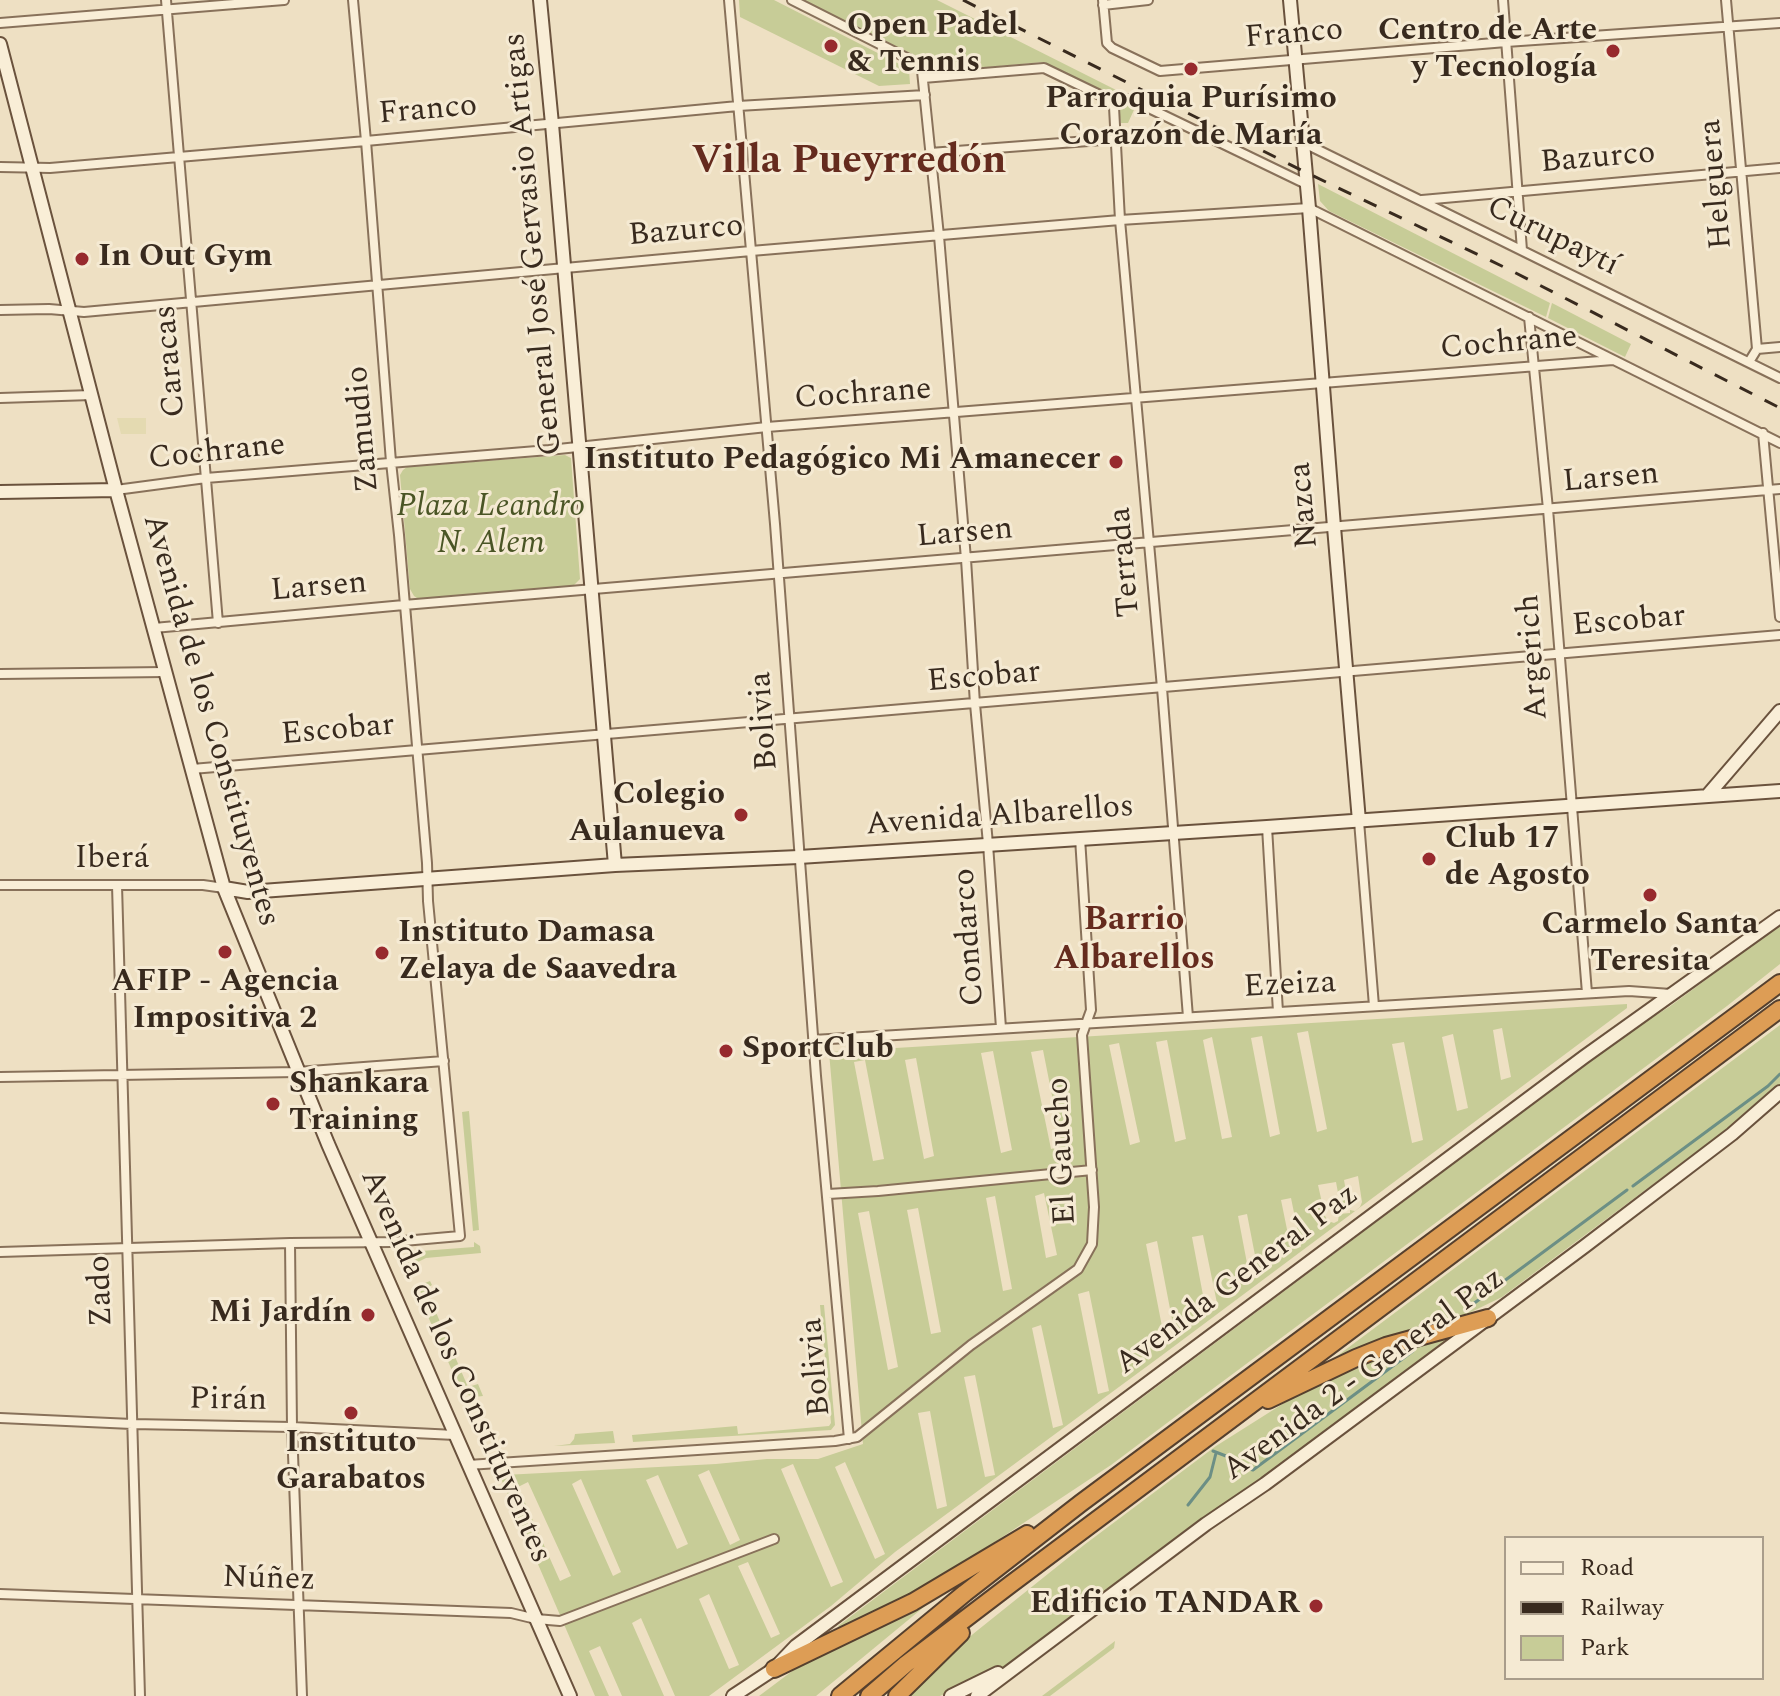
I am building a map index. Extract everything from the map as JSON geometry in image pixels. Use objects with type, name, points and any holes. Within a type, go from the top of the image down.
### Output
[{"type":"highway","points":[[840,1696],[1081,1503],[1780,983]]},
{"type":"highway","points":[[869,1696],[1011,1584],[1780,1009]]},
{"type":"highway","points":[[1234,1416],[1386,1346],[1488,1318]]},
{"type":"highway","points":[[774,1669],[913,1602],[1081,1503]]},
{"type":"highway","points":[[897,1696],[1011,1584]]},
{"type":"street","points":[[0,23],[167,5],[284,0]]},
{"type":"street","name":"Zamudio","points":[[353,0],[428,901],[460,1236],[371,1242]]},
{"type":"street","name":"General José Gervasio Artigas","points":[[540,0],[615,865]]},
{"type":"street","name":"Bolivia","points":[[729,0],[767,427],[813,1040],[849,1439]]},
{"type":"street","points":[[792,0],[915,62],[920,66],[923,78]]},
{"type":"street","points":[[1103,2],[1148,0]]},
{"type":"street","name":"Nazca","points":[[1290,0],[1374,1006]]},
{"type":"street","points":[[1503,0],[1522,250]]},
{"type":"street","name":"Helguera","points":[[1726,0],[1757,349]]},
{"type":"street","name":"Franco","points":[[1103,2],[1107,43],[1160,71],[1780,23]]},
{"type":"street","name":"Caracas","points":[[167,5],[218,623]]},
{"type":"street","name":"Avenida de los Constituyentes","points":[[0,44],[224,888],[297,1072],[570,1696]]},
{"type":"street","name":"Terrada","points":[[923,78],[1044,68],[1111,102],[1114,107],[1120,220],[1188,1017]]},
{"type":"street","name":"Condarco","points":[[923,78],[966,559],[1001,1028]]},
{"type":"street","name":"Franco","points":[[0,167],[31,168],[366,141],[738,106],[925,95]]},
{"type":"street","points":[[1130,99],[1306,184]]},
{"type":"street","points":[[930,153],[1115,139]]},
{"type":"street","name":"Curupaytí","points":[[1302,142],[1780,378]]},
{"type":"street","name":"Bazurco","points":[[1420,200],[1780,168]]},
{"type":"street","points":[[1309,208],[1780,443]]},
{"type":"street","name":"Bazurco","points":[[0,310],[84,312],[751,251],[1120,220],[1309,208]]},
{"type":"street","name":"Argerich","points":[[1529,317],[1548,509],[1587,993]]},
{"type":"street","points":[[1749,362],[1757,349],[1780,347]]},
{"type":"street","name":"Cochrane","points":[[116,490],[206,478],[579,447],[767,427],[1615,360]]},
{"type":"street","points":[[0,398],[92,395]]},
{"type":"street","points":[[1763,433],[1780,617]]},
{"type":"street","name":"Larsen","points":[[154,628],[1780,489]]},
{"type":"street","points":[[0,492],[116,490]]},
{"type":"street","name":"Escobar","points":[[192,769],[1780,635]]},
{"type":"street","points":[[0,674],[165,672]]},
{"type":"street","points":[[1707,796],[1780,711]]},
{"type":"street","name":"Avenida Albarellos","points":[[224,888],[248,892],[615,865],[799,857],[1780,791]]},
{"type":"street","points":[[1267,827],[1278,1012]]},
{"type":"street","name":"El Gaucho","points":[[849,1439],[868,1429],[971,1345],[1078,1269],[1087,1255],[1093,1238],[1092,1170],[1082,1035],[1091,1010],[1080,838]]},
{"type":"street","name":"Iberá","points":[[0,885],[203,885],[224,888]]},
{"type":"street","name":"Zado","points":[[117,885],[140,1696]]},
{"type":"street","name":"Avenida General Paz","points":[[733,1696],[774,1669],[796,1646],[1584,1057],[1780,917]]},
{"type":"street","name":"Ezeiza","points":[[813,1040],[1634,990],[1673,995]]},
{"type":"street","points":[[0,1077],[297,1072],[444,1061]]},
{"type":"street","name":"Avenida 2 - General Paz","points":[[977,1696],[1488,1318],[1732,1134],[1780,1092]]},
{"type":"street","points":[[828,1194],[1092,1170]]},
{"type":"street","points":[[0,1252],[371,1242]]},
{"type":"street","points":[[290,1243],[292,1427],[302,1696]]},
{"type":"street","name":"Pirán","points":[[0,1418],[455,1435]]},
{"type":"street","points":[[468,1465],[849,1439]]},
{"type":"street","name":"Núñez","points":[[0,1594],[511,1613],[536,1619],[563,1620],[774,1539]]},
{"type":"street","points":[[951,1696],[1027,1658]]},
{"type":"street","points":[[742,1696],[756,1682]]},
{"type":"shaded area","points":[[117,418],[146,418],[146,434],[121,434]]},
{"type":"green space","name":"Open Padel & Tennis","points":[[739,0],[774,0],[909,69],[910,84],[879,86],[740,17]]},
{"type":"green space","points":[[803,0],[937,0],[1138,101],[1128,123],[1121,123],[1117,98],[1043,62],[946,71]]},
{"type":"green space","points":[[1318,184],[1550,303],[1546,317],[1329,211],[1320,201]]},
{"type":"green space","points":[[1552,303],[1631,344],[1625,357],[1548,318]]},
{"type":"green space","name":"Plaza Leandro N. Alem","points":[[565,455],[571,458],[580,579],[573,586],[420,600],[414,596],[410,589],[400,475],[403,470],[407,467]]},
{"type":"green space","points":[[1780,925],[1780,964],[1111,1465],[945,1575],[840,1628],[838,1626],[1635,1028],[1669,1007]]},
{"type":"green space","points":[[1627,1004],[1627,1008],[1161,1356],[895,1552],[831,1606],[709,1696],[675,1696],[641,1618],[632,1623],[664,1696],[622,1696],[600,1646],[589,1651],[609,1696],[595,1696],[502,1481],[504,1475],[767,1459],[818,1459],[863,1444],[829,1052]],"holes":[[[1502,1028],[1511,1077],[1501,1080],[1493,1030]],[[1308,1031],[1327,1129],[1317,1132],[1297,1033]],[[1453,1034],[1468,1108],[1457,1111],[1442,1037]],[[1262,1036],[1280,1134],[1270,1137],[1251,1038]],[[1212,1037],[1232,1137],[1222,1139],[1203,1040]],[[1167,1040],[1186,1139],[1175,1142],[1156,1042]],[[1404,1042],[1423,1140],[1412,1143],[1392,1044]],[[1119,1043],[1140,1142],[1130,1145],[1109,1045]],[[1043,1050],[1062,1146],[1051,1149],[1031,1052]],[[993,1051],[1012,1150],[1001,1153],[981,1053]],[[916,1058],[934,1156],[924,1159],[905,1060]],[[865,1060],[884,1159],[873,1161],[854,1062]],[[1358,1176],[1362,1202],[1355,1211],[1339,1214],[1338,1221],[1334,1223],[1325,1216],[1318,1185],[1336,1182],[1340,1204],[1348,1203],[1344,1180]],[[1044,1193],[1057,1255],[1046,1258],[1035,1196]],[[995,1196],[1012,1289],[1003,1291],[986,1198]],[[1291,1198],[1301,1247],[1291,1249],[1281,1200]],[[918,1208],[941,1332],[931,1334],[907,1210]],[[869,1211],[898,1367],[888,1370],[858,1213]],[[1247,1214],[1259,1276],[1250,1279],[1238,1216]],[[1203,1235],[1218,1308],[1206,1311],[1192,1237]],[[1157,1241],[1176,1340],[1165,1342],[1146,1244]],[[1089,1291],[1109,1391],[1098,1394],[1078,1294]],[[1041,1325],[1063,1425],[1053,1428],[1032,1328]],[[975,1375],[995,1475],[985,1477],[964,1377]],[[930,1411],[947,1506],[937,1509],[918,1413]],[[845,1462],[885,1554],[875,1559],[835,1467]],[[793,1464],[843,1582],[831,1587],[781,1469]],[[709,1470],[740,1540],[730,1545],[698,1475]],[[658,1475],[688,1544],[677,1549],[646,1480]],[[581,1479],[621,1572],[613,1576],[572,1484]],[[528,1482],[571,1576],[560,1581],[518,1487]],[[748,1562],[780,1634],[771,1638],[738,1566]],[[709,1594],[739,1665],[729,1669],[699,1599]]]},
{"type":"green space","points":[[1780,1025],[1780,1084],[1727,1129],[1502,1297],[1465,1315],[1329,1362]]},
{"type":"green space","points":[[469,1111],[479,1230],[473,1231],[462,1112]]},
{"type":"green space","points":[[474,1242],[480,1246],[481,1253],[426,1258],[409,1272],[404,1260],[408,1252],[474,1247]]},
{"type":"green space","points":[[430,1281],[432,1285],[426,1289],[468,1387],[478,1384],[483,1396],[462,1393],[422,1303],[420,1285]]},
{"type":"green space","points":[[820,1305],[824,1305],[835,1425],[831,1430],[633,1442],[632,1435],[737,1426],[738,1434],[829,1426]]},
{"type":"green space","points":[[1454,1334],[1024,1656],[940,1696],[904,1696],[973,1634],[1084,1545],[1216,1446],[1300,1393],[1387,1354]]},
{"type":"green space","points":[[613,1431],[615,1443],[554,1446],[570,1444],[575,1434]]},
{"type":"green space","points":[[928,1600],[930,1602],[816,1696],[759,1696],[807,1660]]},
{"type":"green space","points":[[1115,1641],[1114,1648],[1050,1696],[1042,1696]]},
{"type":"waterway","points":[[1633,1186],[1780,1074]]},
{"type":"waterway","points":[[1465,1310],[1627,1190]]},
{"type":"waterway","points":[[1213,1451],[1253,1470],[1413,1351]]},
{"type":"waterway","points":[[1188,1505],[1210,1477],[1216,1453]]},
{"type":"railway","points":[[963,0],[1305,172],[1508,269],[1780,408]]},
{"type":"place","name":"Open Padel & Tennis","points":[[831,46]]},
{"type":"place","name":"Centro de Arte y Tecnología","points":[[1613,51]]},
{"type":"place","name":"Parroquia Purísimo Corazón de María","points":[[1191,69]]},
{"type":"place","name":"In Out Gym","points":[[82,259]]},
{"type":"place","name":"Instituto Pedagógico Mi Amanecer","points":[[1116,462]]},
{"type":"place","name":"Colegio Aulanueva","points":[[741,815]]},
{"type":"place","name":"Club 17 de Agosto","points":[[1429,859]]},
{"type":"place","name":"Carmelo Santa Teresita","points":[[1650,895]]},
{"type":"place","name":"AFIP - Agencia Impositiva 2","points":[[225,952]]},
{"type":"place","name":"Instituto Damasa Zelaya de Saavedra","points":[[382,953]]},
{"type":"place","name":"SportClub","points":[[726,1051]]},
{"type":"place","name":"Shankara Training","points":[[273,1104]]},
{"type":"place","name":"Mi Jardín","points":[[368,1315]]},
{"type":"place","name":"Instituto Garabatos","points":[[351,1413]]},
{"type":"place","name":"Edificio TANDAR","points":[[1316,1606]]},
{"type":"district","name":"Villa Pueyrredón","points":[[849,164]]},
{"type":"district","name":"Barrio Albarellos","points":[[1134,942]]}]
